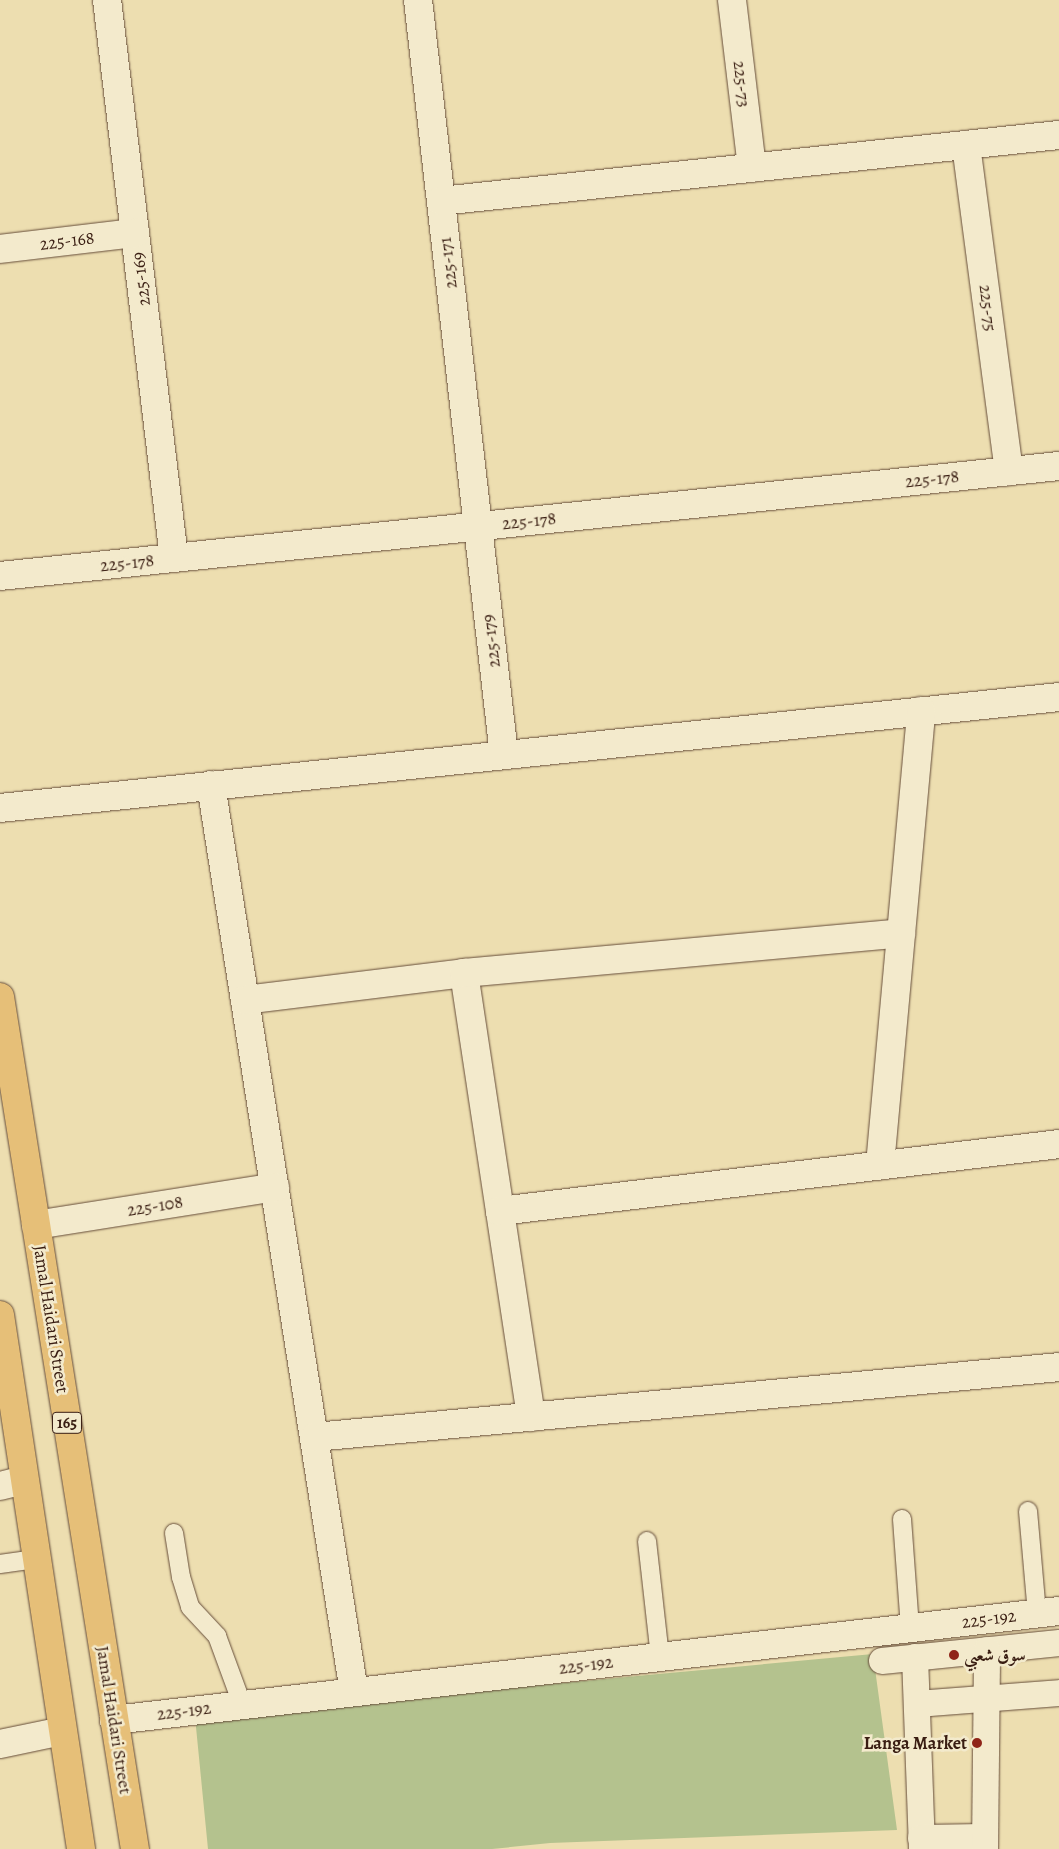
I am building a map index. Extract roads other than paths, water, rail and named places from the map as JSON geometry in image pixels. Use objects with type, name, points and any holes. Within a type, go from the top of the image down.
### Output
[{"type":"main road","name":"Jamal Haidari Street","points":[[0,997],[8,1097],[36,1225],[135,1849]]},
{"type":"main road","points":[[0,1315],[12,1483],[36,1559],[81,1849]]},
{"type":"street","name":"225-169","points":[[107,0],[174,558]]},
{"type":"street","name":"225-171","points":[[418,0],[478,526]]},
{"type":"street","name":"225-73","points":[[732,0],[752,168]]},
{"type":"street","points":[[441,201],[1059,135]]},
{"type":"street","name":"225-75","points":[[966,145],[1009,472]]},
{"type":"street","name":"225-168","points":[[0,249],[135,233]]},
{"type":"street","name":"225-178","points":[[0,576],[1059,466]]},
{"type":"street","name":"225-179","points":[[478,526],[504,755]]},
{"type":"street","points":[[0,808],[1059,697]]},
{"type":"street","points":[[880,1165],[921,712]]},
{"type":"street","points":[[211,785],[354,1692]]},
{"type":"street","points":[[245,1000],[464,973],[900,933]]},
{"type":"street","points":[[464,973],[531,1417]]},
{"type":"street","points":[[500,1211],[1059,1144]]},
{"type":"street","name":"225-108","points":[[36,1225],[275,1187]]},
{"type":"street","points":[[315,1437],[1059,1367]]},
{"type":"street","name":"225-192","points":[[114,1720],[1048,1612]]},
{"type":"street","points":[[882,1661],[1059,1643]]},
{"type":"street","points":[[915,1657],[921,1844],[985,1843],[987,1650]]},
{"type":"street","points":[[917,1704],[1059,1693]]},
{"type":"street","points":[[0,1744],[62,1731]]},
{"type":"lane","points":[[1028,1510],[1048,1612]]},
{"type":"lane","points":[[902,1519],[910,1628]]},
{"type":"lane","points":[[174,1533],[181,1577],[190,1607],[217,1636],[242,1704]]},
{"type":"lane","points":[[647,1541],[660,1657]]},
{"type":"lane","points":[[0,1564],[36,1559]]},
{"type":"place","name":"سوق شعبي","points":[[954,1655]]},
{"type":"place","name":"Langa Market","points":[[977,1743]]}]
